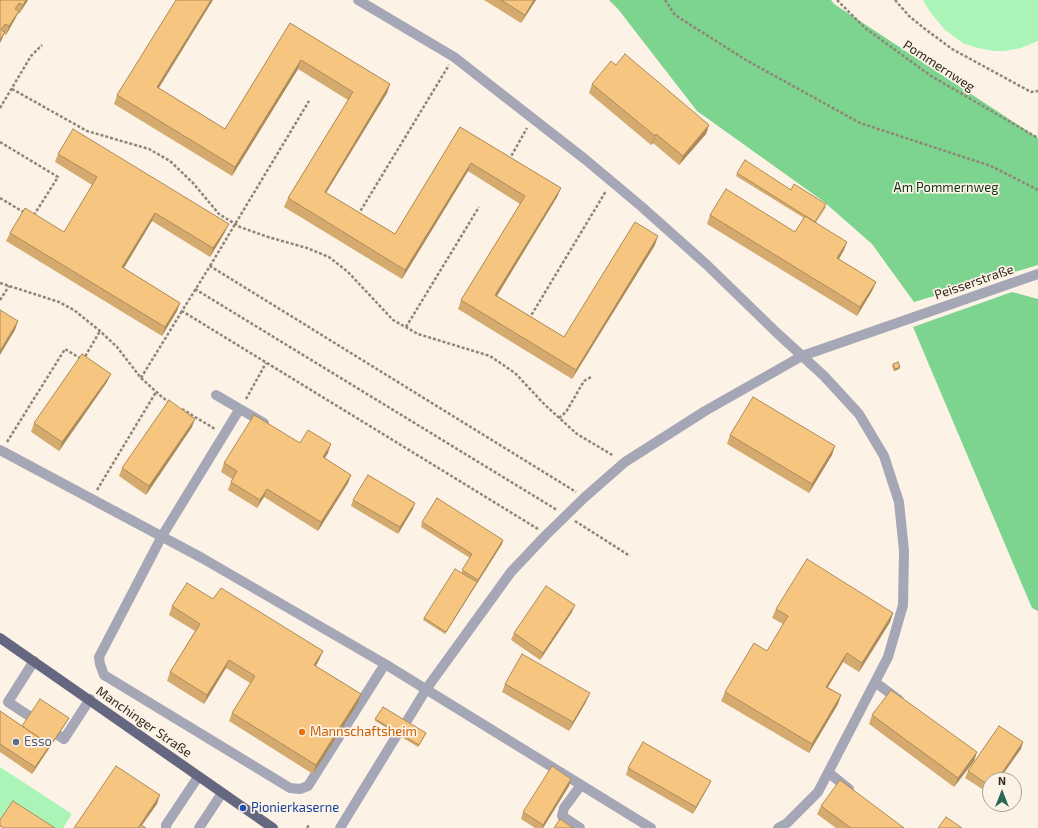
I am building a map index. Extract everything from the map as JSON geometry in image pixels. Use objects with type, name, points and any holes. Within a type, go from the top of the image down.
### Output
[{"type":"main road","name":"Manchinger Straße","points":[[1,641],[34,661],[90,699],[222,794],[274,828]]},
{"type":"street","points":[[358,0],[454,57],[612,181],[707,266],[824,376],[859,414],[884,456],[899,502],[904,551],[903,605],[888,657],[818,792],[787,823],[778,828]]},
{"type":"street","name":"Peisserstraße","points":[[405,724],[427,688],[511,572],[546,534],[625,462],[704,411],[802,356],[1038,274]]},
{"type":"street","points":[[216,395],[239,410],[272,428]]},
{"type":"street","points":[[239,410],[162,536],[99,657],[104,675],[290,788],[300,789],[308,786],[385,664]]},
{"type":"street","points":[[1,450],[202,558],[427,688],[650,828]]},
{"type":"street","points":[[34,661],[8,702],[64,739],[90,699]]},
{"type":"street","points":[[875,682],[906,705]]},
{"type":"street","points":[[340,828],[398,735]]},
{"type":"street","points":[[828,773],[858,796]]},
{"type":"street","points":[[166,828],[166,825],[198,777]]},
{"type":"street","points":[[580,828],[562,816],[564,808],[581,785]]},
{"type":"street","points":[[199,828],[222,794]]},
{"type":"path","points":[[665,0],[674,15],[740,56],[860,123],[991,166],[1038,190]]},
{"type":"path","name":"Pommernweg","points":[[837,0],[865,28],[931,76],[1038,138]]},
{"type":"path","points":[[895,0],[909,16],[952,49],[1031,92],[1038,91]]},
{"type":"path","points":[[0,108],[31,56],[42,46]]},
{"type":"path","points":[[354,221],[454,57]]},
{"type":"path","points":[[12,89],[87,131],[149,149],[170,161],[193,184],[219,214],[240,228],[307,248],[329,257],[348,272],[393,320],[418,334],[490,356],[515,373],[545,405],[577,434],[625,462]]},
{"type":"path","points":[[141,378],[309,100]]},
{"type":"path","points":[[505,165],[533,118]]},
{"type":"path","points":[[0,142],[58,177],[32,218]]},
{"type":"path","points":[[526,324],[612,181]]},
{"type":"path","points":[[0,198],[26,214]]},
{"type":"path","points":[[406,327],[478,207]]},
{"type":"path","points":[[210,266],[585,497]]},
{"type":"path","points":[[0,283],[59,302],[74,310],[100,331],[117,348],[141,378],[156,392],[175,405]]},
{"type":"path","points":[[0,300],[9,286]]},
{"type":"path","points":[[195,289],[630,556]]},
{"type":"path","points":[[182,311],[546,534]]},
{"type":"path","points":[[1,450],[65,349],[83,360],[100,331]]},
{"type":"path","points":[[239,410],[266,363]]},
{"type":"path","points":[[559,418],[566,412],[584,381],[591,377]]},
{"type":"path","points":[[92,499],[156,392]]},
{"type":"path","points":[[181,409],[224,435]]},
{"type":"green space","name":"Am Pommernweg","points":[[609,0],[831,0],[834,4],[1038,138],[1038,265],[914,302],[872,244],[823,201],[697,111],[618,9]]},
{"type":"green space","points":[[923,0],[1038,0],[1038,41],[1021,48],[1004,51],[994,51],[974,47],[963,43],[945,30],[931,13]]},
{"type":"green space","points":[[1012,292],[1038,299],[1038,611],[1032,608],[913,327]]},
{"type":"green space","points":[[0,767],[72,814],[63,828],[42,828],[0,823]]},
{"type":"building","points":[[0,0],[26,0],[23,5],[19,3],[15,9],[19,11],[9,26],[5,24],[1,30],[5,32],[0,40]]},
{"type":"building","points":[[176,0],[211,0],[157,87],[225,129],[290,23],[390,84],[325,192],[395,234],[460,127],[561,188],[495,295],[564,337],[635,222],[658,236],[576,370],[461,300],[525,196],[471,163],[405,270],[288,198],[353,92],[301,60],[235,167],[117,95]]},
{"type":"building","points":[[501,0],[534,0],[525,15]]},
{"type":"building","points":[[625,54],[709,125],[683,156],[656,134],[655,136],[592,84],[611,61],[616,65]]},
{"type":"building","points":[[73,129],[229,224],[213,248],[155,213],[122,267],[180,303],[165,327],[10,233],[25,208],[64,232],[97,177],[58,154]]},
{"type":"building","points":[[745,160],[791,190],[794,184],[826,204],[815,222],[737,173]]},
{"type":"building","points":[[726,189],[795,232],[805,216],[847,242],[837,258],[876,282],[860,307],[710,215]]},
{"type":"building","points":[[0,310],[18,321],[0,351]]},
{"type":"building","points":[[82,354],[111,374],[62,442],[34,423]]},
{"type":"building","points":[[898,362],[900,367],[895,369],[893,364]]},
{"type":"building","points":[[753,397],[835,446],[812,484],[730,435]]},
{"type":"building","points":[[169,400],[195,419],[149,486],[122,468]]},
{"type":"building","points":[[254,415],[300,443],[308,430],[331,444],[323,457],[351,475],[321,522],[267,489],[260,500],[231,482],[237,471],[224,463]]},
{"type":"building","points":[[368,475],[415,503],[400,527],[353,500]]},
{"type":"building","points":[[437,498],[503,540],[478,580],[462,570],[472,554],[422,522]]},
{"type":"building","points":[[807,559],[893,613],[862,663],[847,653],[826,687],[841,695],[812,744],[725,692],[754,643],[767,651],[788,616],[776,609]]},
{"type":"building","points":[[455,569],[477,582],[446,632],[424,618]]},
{"type":"building","points":[[187,583],[213,599],[221,588],[323,651],[314,665],[361,694],[316,765],[232,713],[255,676],[229,660],[207,695],[170,672],[200,624],[172,606]]},
{"type":"building","points":[[546,586],[575,605],[543,653],[514,633]]},
{"type":"building","points":[[522,654],[590,693],[573,722],[505,684]]},
{"type":"building","points":[[891,690],[977,752],[958,778],[872,715]]},
{"type":"building","points":[[40,699],[69,718],[48,749],[50,745],[22,726]]},
{"type":"building","points":[[383,707],[426,733],[419,745],[375,719]]},
{"type":"building","name":"Esso","points":[[0,711],[50,745],[35,767],[0,744]]},
{"type":"building","points":[[999,726],[1023,742],[1002,772],[982,772],[982,781],[968,771]]},
{"type":"building","points":[[643,742],[711,781],[696,807],[628,768]]},
{"type":"building","points":[[116,766],[160,795],[138,828],[74,828]]},
{"type":"building","points":[[552,766],[571,779],[543,825],[523,812]]},
{"type":"building","points":[[840,780],[904,828],[851,828],[821,806]]},
{"type":"building","points":[[13,801],[55,828],[4,828],[0,826],[0,820]]},
{"type":"building","points":[[946,817],[962,828],[938,828]]},
{"type":"building","points":[[560,819],[573,828],[554,828]]},
{"type":"building","points":[[141,825],[146,828],[138,828]]},
{"type":"place","name":"Mannschaftsheim","points":[[302,732]]},
{"type":"place","name":"Esso","points":[[16,742]]},
{"type":"place","name":"Pionierkaserne","points":[[243,808]]}]
